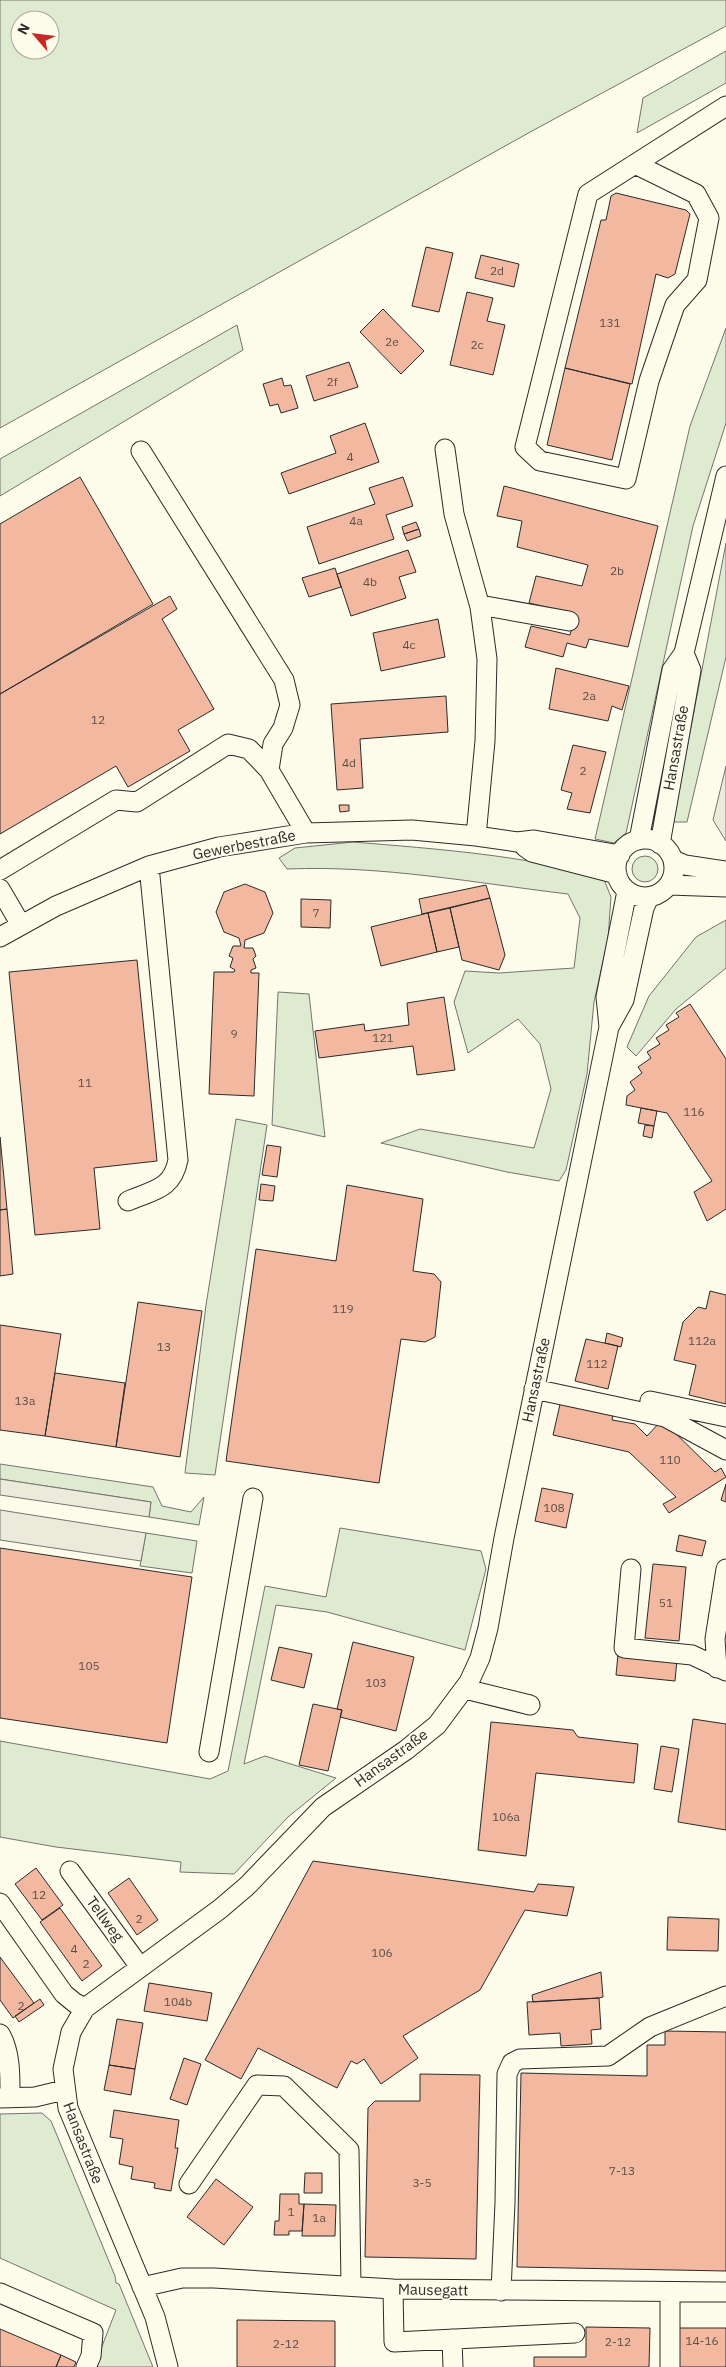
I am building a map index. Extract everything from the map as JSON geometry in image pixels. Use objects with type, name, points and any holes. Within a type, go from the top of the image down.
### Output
[{"type":"street","points":[[635,164],[696,194],[709,218],[697,280],[675,306],[649,381],[626,479],[540,461],[525,447],[588,194],[635,164],[726,106]]},
{"type":"street","points":[[445,449],[454,514],[480,605],[487,665],[485,742],[476,836]]},
{"type":"street","points":[[141,450],[284,680],[290,705],[283,728],[273,744],[269,770]]},
{"type":"street","name":"Hansastraße","points":[[640,840],[672,670],[684,653],[726,476]]},
{"type":"street","points":[[480,605],[569,621]]},
{"type":"street","name":"Hansastraße","points":[[660,844],[690,670],[684,653]]},
{"type":"street","points":[[0,870],[116,800],[137,802],[228,744],[249,749],[269,770],[306,833]]},
{"type":"street","name":"Gewerbestraße","points":[[0,937],[56,906],[149,866],[219,846],[306,833],[412,830],[517,842],[534,840],[620,855]]},
{"type":"street","points":[[673,860],[673,878],[669,885],[657,895],[649,897],[634,895],[628,891],[617,874],[617,864],[620,855],[632,843],[640,840],[654,841],[660,844],[673,860],[685,865],[726,870]]},
{"type":"street","name":"Gewerbestraße","points":[[517,842],[532,852],[617,874]]},
{"type":"street","points":[[128,1201],[168,1184],[176,1173],[178,1160],[149,866]]},
{"type":"street","points":[[669,885],[726,887]]},
{"type":"street","points":[[0,889],[21,925]]},
{"type":"street","name":"Hansastraße","points":[[609,1028],[606,997],[628,891]]},
{"type":"street","name":"Hansastraße","points":[[168,2367],[158,2326],[68,2108],[64,2090],[63,2069],[66,2046],[71,2032],[85,2008],[220,1909],[247,1886],[323,1807],[406,1750],[437,1725],[465,1689],[476,1668],[485,1642],[535,1384],[609,1028],[624,1000],[644,908],[649,897]]},
{"type":"street","points":[[535,1384],[726,1417]]},
{"type":"street","points":[[535,1384],[665,1417],[726,1450]]},
{"type":"street","points":[[209,1752],[252,1498]]},
{"type":"street","points":[[631,1569],[624,1648],[692,1655],[722,1670]]},
{"type":"street","points":[[722,1670],[715,1639],[726,1569]]},
{"type":"street","points":[[465,1689],[530,1705]]},
{"type":"street","name":"Tellweg","points":[[70,1871],[140,1967]]},
{"type":"street","points":[[0,1902],[64,1994],[85,2008]]},
{"type":"street","points":[[501,2291],[505,2203],[507,2074],[512,2063],[520,2059],[608,2056],[650,2027],[726,1996]]},
{"type":"street","points":[[0,2034],[10,2070],[5,2098],[35,2097],[64,2090]]},
{"type":"street","points":[[189,2184],[257,2084],[284,2086],[349,2150],[351,2286]]},
{"type":"street","name":"Mausegatt","points":[[142,2288],[182,2278],[393,2289],[670,2293],[726,2292]]},
{"type":"street","points":[[393,2289],[394,2342],[575,2333]]},
{"type":"street","points":[[0,2293],[93,2333],[91,2356],[86,2367]]},
{"type":"street","points":[[670,2293],[670,2367]]},
{"type":"street","points":[[452,2339],[453,2367]]},
{"type":"green space","points":[[0,0],[726,0],[726,26],[532,131],[0,428]]},
{"type":"green space","points":[[726,51],[726,83],[637,133],[643,98]]},
{"type":"green space","points":[[237,325],[243,350],[0,496],[0,459]]},
{"type":"green space","points":[[726,328],[726,423],[693,526],[626,833],[614,843],[595,839],[690,426]]},
{"type":"green space","points":[[726,543],[726,657],[687,822],[673,822]]},
{"type":"green space","points":[[353,842],[448,850],[510,858],[572,869],[603,877],[611,897],[608,939],[594,1002],[587,1074],[566,1170],[559,1181],[507,1172],[381,1143],[420,1129],[534,1148],[551,1089],[540,1044],[518,1019],[468,1053],[454,1002],[465,971],[499,973],[574,968],[580,918],[568,894],[393,872],[322,868],[287,869],[279,858],[295,848]]},
{"type":"green space","points":[[645,856],[654,860],[658,869],[654,878],[645,882],[636,878],[632,869],[636,860]]},
{"type":"green space","points":[[726,920],[726,968],[676,1009],[636,1056],[627,1047],[649,996],[696,937]]},
{"type":"green space","points":[[278,992],[309,994],[325,1137],[272,1125]]},
{"type":"green space","points":[[236,1119],[267,1125],[215,1475],[185,1473],[206,1305]]},
{"type":"green space","points":[[0,1464],[153,1487],[162,1506],[191,1512],[204,1497],[199,1525],[149,1517],[151,1502],[0,1479]]},
{"type":"green space","points":[[340,1528],[481,1551],[486,1569],[465,1650],[327,1612],[276,1605],[244,1764],[265,1756],[336,1778],[288,1817],[234,1874],[180,1872],[181,1862],[56,1847],[0,1837],[0,1741],[210,1779],[228,1771],[265,1586],[326,1597]]},
{"type":"green space","points":[[146,1533],[197,1541],[192,1573],[140,1566]]},
{"type":"green space","points":[[42,2113],[51,2121],[115,2276],[116,2283],[119,2284],[153,2367],[94,2367],[116,2310],[0,2258],[0,2114]]},
{"type":"shaded area","points":[[726,766],[726,841],[713,820]]},
{"type":"shaded area","points":[[0,1479],[151,1502],[149,1517],[0,1495]]},
{"type":"shaded area","points":[[0,1510],[146,1533],[141,1561],[0,1540]]},
{"type":"building","points":[[616,193],[686,210],[690,214],[675,274],[668,278],[656,274],[632,384],[565,368],[601,220],[606,220],[611,196]]},
{"type":"building","points":[[426,247],[453,253],[439,312],[412,306]]},
{"type":"building","points":[[481,255],[519,264],[514,287],[475,278]]},
{"type":"building","points":[[467,292],[493,298],[487,321],[505,325],[493,375],[450,365]]},
{"type":"building","points":[[383,309],[424,351],[401,374],[360,332]]},
{"type":"building","points":[[349,362],[358,387],[314,401],[306,376]]},
{"type":"building","points":[[565,368],[630,384],[612,460],[547,445]]},
{"type":"building","points":[[282,378],[284,386],[291,385],[298,408],[281,413],[278,404],[270,406],[263,384]]},
{"type":"building","points":[[365,423],[379,462],[289,494],[281,473],[336,453],[330,436]]},
{"type":"building","points":[[80,477],[153,604],[0,694],[0,524]]},
{"type":"building","points":[[403,477],[413,506],[386,515],[394,539],[319,564],[307,527],[375,504],[369,488]]},
{"type":"building","points":[[504,486],[658,526],[628,647],[589,639],[586,648],[567,643],[563,657],[525,647],[531,626],[570,635],[575,614],[529,603],[536,576],[582,586],[588,565],[517,547],[522,521],[497,516]]},
{"type":"building","points":[[416,522],[419,529],[404,534],[402,527]]},
{"type":"building","points":[[419,529],[421,536],[407,541],[404,534]]},
{"type":"building","points":[[408,550],[416,572],[399,577],[406,598],[351,616],[337,574]]},
{"type":"building","points":[[335,568],[341,587],[309,597],[302,578]]},
{"type":"building","points":[[170,596],[177,609],[162,619],[214,709],[178,730],[190,751],[128,787],[116,766],[0,834],[0,694]]},
{"type":"building","points":[[438,619],[445,657],[381,671],[373,633]]},
{"type":"building","points":[[556,668],[629,686],[622,710],[612,706],[608,721],[549,709]]},
{"type":"building","points":[[446,696],[448,732],[360,739],[363,788],[337,790],[331,704]]},
{"type":"building","points":[[573,745],[606,752],[590,813],[567,809],[572,793],[561,790]]},
{"type":"building","points":[[339,805],[349,805],[349,811],[340,812]]},
{"type":"building","points":[[245,884],[265,892],[273,913],[264,933],[245,940],[244,948],[253,948],[256,956],[253,959],[256,968],[251,970],[251,973],[259,973],[254,1096],[209,1094],[214,972],[234,972],[235,970],[230,967],[233,958],[229,956],[233,946],[241,946],[239,938],[224,932],[216,912],[224,892]]},
{"type":"building","points":[[486,885],[490,898],[422,914],[419,899]]},
{"type":"building","points":[[490,898],[505,955],[499,970],[462,960],[450,908]]},
{"type":"building","points":[[301,899],[331,900],[330,928],[301,927]]},
{"type":"building","points":[[450,908],[459,947],[437,952],[428,913]]},
{"type":"building","points":[[428,913],[437,952],[381,966],[371,927]]},
{"type":"building","points":[[137,960],[157,1161],[94,1168],[100,1229],[35,1235],[9,972]]},
{"type":"building","points":[[444,997],[455,1070],[417,1075],[413,1046],[319,1058],[315,1031],[364,1024],[365,1031],[409,1025],[407,1003]]},
{"type":"building","points":[[690,1004],[726,1059],[726,1209],[707,1221],[694,1192],[712,1181],[667,1113],[626,1105],[627,1096],[635,1090],[630,1082],[642,1073],[638,1067],[651,1058],[647,1052],[660,1044],[656,1038],[669,1030],[666,1025],[679,1017],[676,1013]]},
{"type":"building","points":[[641,1108],[657,1111],[654,1126],[638,1123]]},
{"type":"building","points":[[645,1125],[654,1126],[652,1138],[643,1136]]},
{"type":"building","points":[[0,1137],[7,1209],[0,1210]]},
{"type":"building","points":[[267,1145],[281,1147],[277,1177],[262,1175]]},
{"type":"building","points":[[261,1184],[275,1186],[273,1201],[259,1200]]},
{"type":"building","points":[[347,1185],[423,1199],[413,1271],[434,1274],[441,1282],[435,1337],[425,1342],[401,1339],[379,1483],[226,1461],[256,1249],[336,1261]]},
{"type":"building","points":[[7,1209],[13,1274],[0,1276],[0,1210]]},
{"type":"building","points":[[710,1291],[726,1295],[726,1404],[689,1395],[696,1365],[674,1360],[683,1322],[698,1307],[706,1309]]},
{"type":"building","points":[[138,1302],[202,1311],[180,1457],[116,1447]]},
{"type":"building","points":[[0,1325],[61,1334],[45,1436],[0,1430]]},
{"type":"building","points":[[607,1333],[623,1338],[621,1347],[605,1343]]},
{"type":"building","points":[[586,1339],[618,1346],[608,1389],[575,1381]]},
{"type":"building","points":[[55,1373],[125,1383],[116,1447],[45,1436]]},
{"type":"building","points":[[561,1400],[614,1411],[612,1420],[635,1424],[647,1436],[662,1420],[715,1472],[721,1468],[726,1477],[669,1513],[663,1504],[676,1497],[629,1452],[553,1435]]},
{"type":"building","points":[[726,1484],[726,1502],[721,1500]]},
{"type":"building","points":[[542,1488],[573,1494],[566,1528],[535,1521]]},
{"type":"building","points":[[679,1535],[706,1541],[702,1556],[676,1551]]},
{"type":"building","points":[[0,1548],[192,1577],[167,1743],[0,1718]]},
{"type":"building","points":[[653,1564],[686,1567],[679,1641],[645,1638]]},
{"type":"building","points":[[353,1642],[414,1657],[396,1731],[340,1717],[342,1710],[337,1709]]},
{"type":"building","points":[[279,1647],[312,1654],[304,1688],[271,1680]]},
{"type":"building","points":[[618,1654],[677,1660],[675,1681],[616,1675]]},
{"type":"building","points":[[313,1704],[342,1710],[328,1771],[299,1765]]},
{"type":"building","points":[[693,1719],[726,1724],[726,1830],[678,1822]]},
{"type":"building","points":[[491,1722],[573,1730],[578,1737],[638,1744],[634,1783],[536,1773],[526,1856],[478,1850]]},
{"type":"building","points":[[661,1746],[679,1749],[672,1792],[654,1789]]},
{"type":"building","points":[[313,1861],[534,1892],[538,1884],[574,1887],[567,1916],[525,1910],[480,1990],[403,2036],[418,2058],[381,2084],[364,2059],[357,2064],[351,2061],[337,2088],[258,2048],[241,2079],[205,2060]]},
{"type":"building","points":[[36,1868],[63,1905],[42,1920],[15,1884]]},
{"type":"building","points":[[129,1878],[158,1920],[137,1935],[108,1893]]},
{"type":"building","points":[[60,1908],[102,1966],[82,1981],[40,1922]]},
{"type":"building","points":[[668,1917],[719,1919],[718,1951],[667,1950]]},
{"type":"building","points":[[0,1957],[34,2003],[13,2018],[0,2000]]},
{"type":"building","points":[[601,1972],[603,1997],[533,2002],[532,1995]]},
{"type":"building","points":[[149,1983],[212,1993],[207,2021],[144,2011]]},
{"type":"building","points":[[599,1998],[601,2029],[591,2030],[592,2044],[561,2046],[560,2033],[529,2035],[527,2002]]},
{"type":"building","points":[[40,1999],[44,2005],[19,2022],[15,2016]]},
{"type":"building","points":[[117,2019],[143,2023],[135,2069],[109,2065]]},
{"type":"building","points":[[665,2031],[726,2032],[726,2271],[517,2267],[521,2073],[647,2076],[647,2045],[665,2045]]},
{"type":"building","points":[[184,2058],[201,2064],[187,2105],[170,2099]]},
{"type":"building","points":[[109,2065],[135,2069],[131,2095],[104,2090]]},
{"type":"building","points":[[420,2074],[480,2075],[476,2259],[365,2257],[368,2108],[375,2101],[420,2101]]},
{"type":"building","points":[[114,2110],[179,2120],[175,2148],[178,2148],[171,2191],[154,2188],[155,2183],[131,2179],[133,2167],[119,2164],[123,2139],[110,2137]]},
{"type":"building","points":[[305,2173],[322,2173],[322,2193],[304,2193]]},
{"type":"building","points":[[216,2179],[253,2207],[224,2245],[187,2217]]},
{"type":"building","points":[[280,2194],[299,2194],[299,2204],[304,2204],[302,2231],[289,2231],[289,2235],[274,2235],[275,2221],[279,2221]]},
{"type":"building","points":[[304,2204],[336,2205],[335,2236],[302,2236]]},
{"type":"building","points":[[237,2320],[335,2321],[335,2367],[237,2367]]},
{"type":"building","points":[[586,2327],[650,2328],[649,2367],[534,2367],[534,2357],[586,2357]]},
{"type":"building","points":[[679,2328],[726,2328],[726,2367],[679,2367]]},
{"type":"building","points":[[0,2329],[61,2355],[56,2367],[0,2367]]},
{"type":"building","points":[[61,2355],[76,2362],[74,2367],[56,2367]]}]
